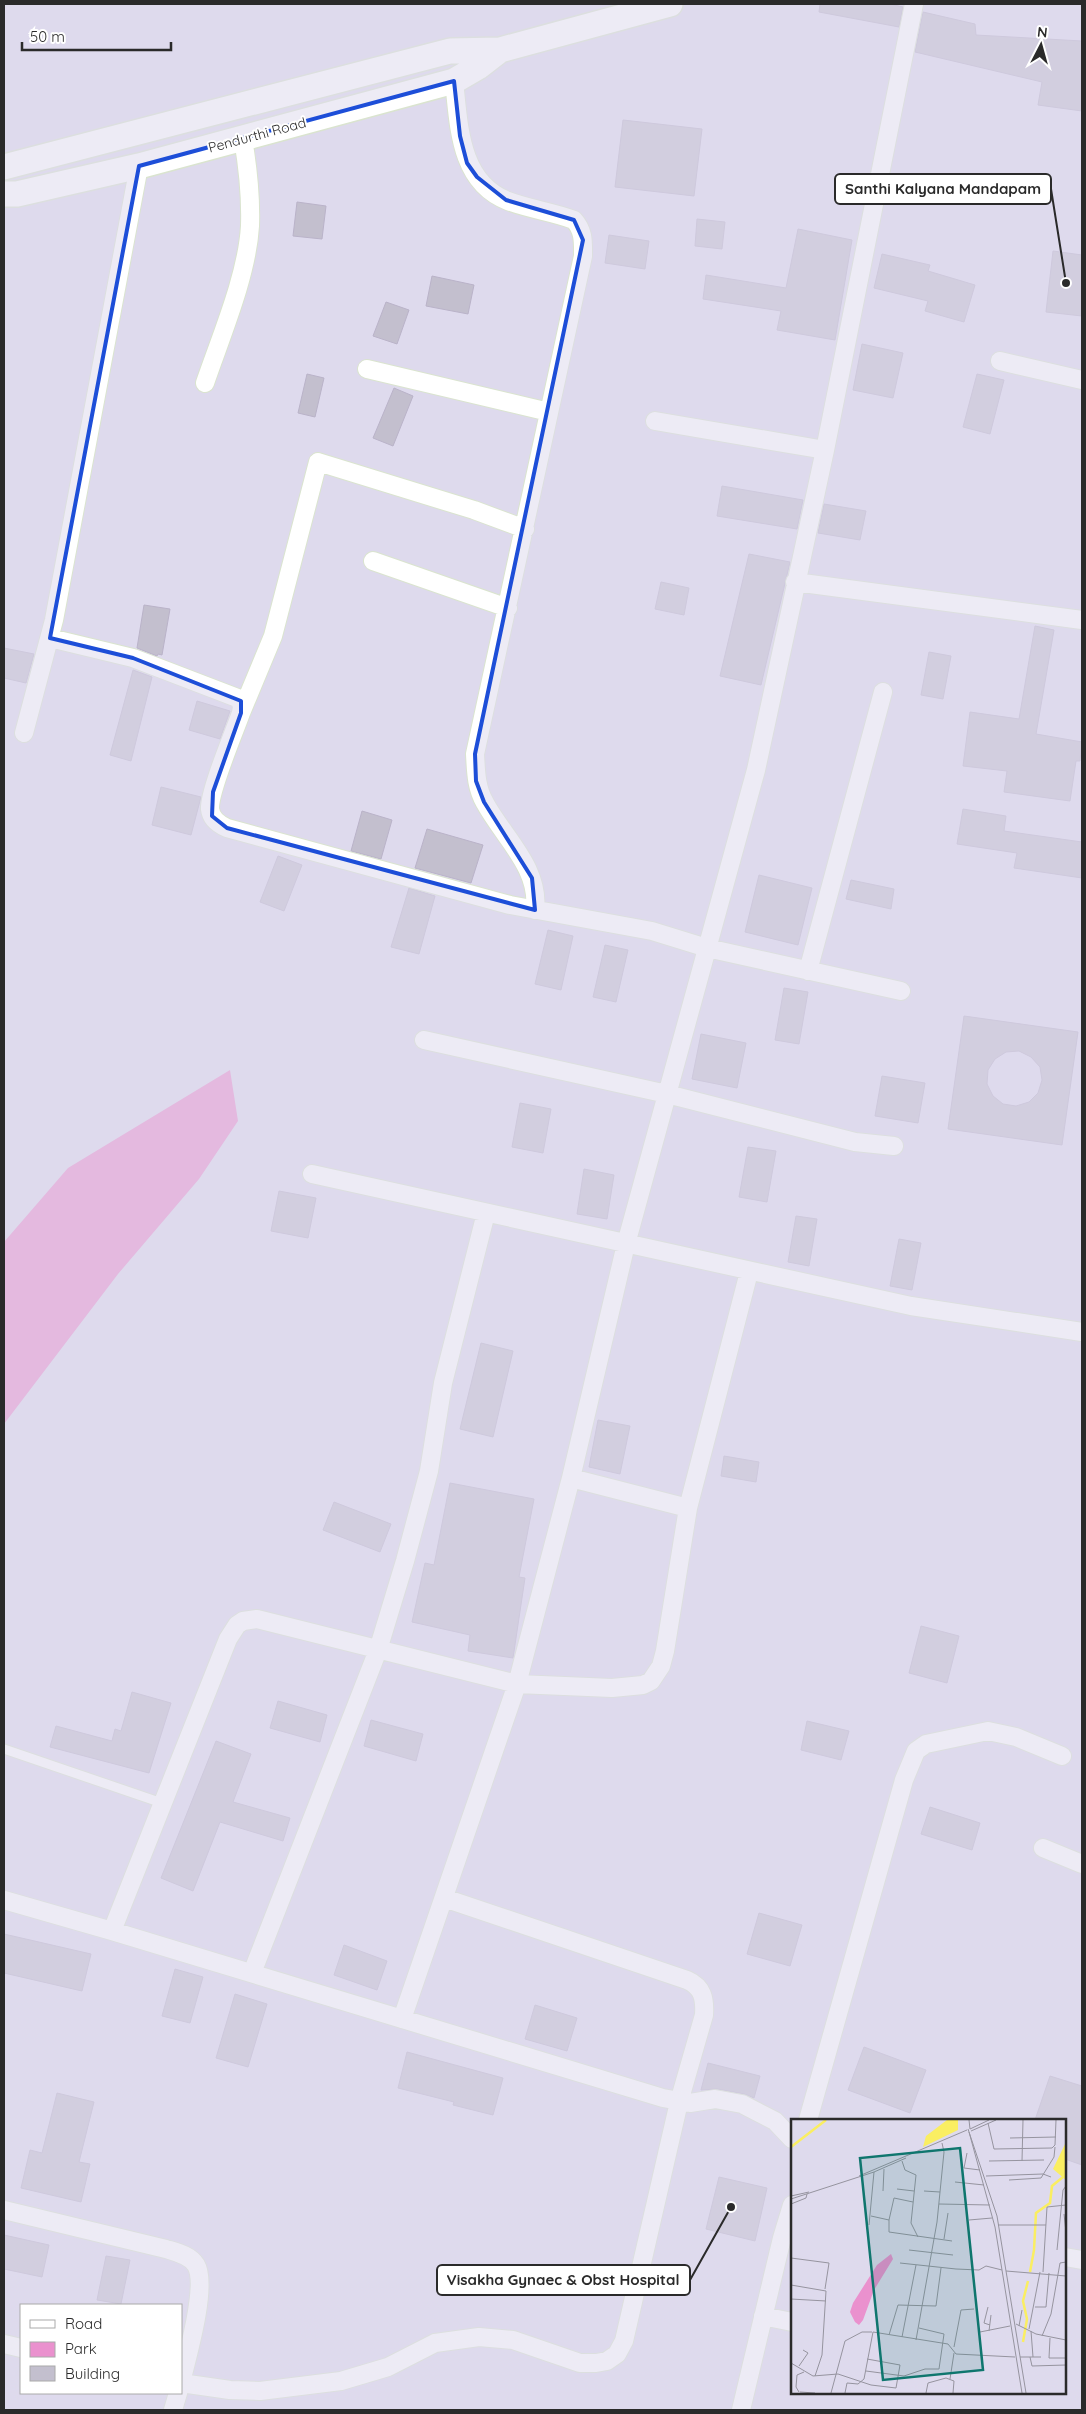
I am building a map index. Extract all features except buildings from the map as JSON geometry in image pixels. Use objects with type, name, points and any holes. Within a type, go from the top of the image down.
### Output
[{"type":"main road","name":"Pendurthi Road","points":[[4,167],[450,51],[500,50],[670,4]]},
{"type":"main road","name":"Pendurthi Road","points":[[4,194],[17,194],[139,166],[454,81],[478,67],[500,50]]},
{"type":"street","points":[[402,2019],[517,1684],[571,1478],[626,1244],[756,770],[824,450],[914,4]]},
{"type":"street","points":[[454,81],[460,136],[468,163],[476,177],[492,193],[506,200],[574,220],[581,227],[583,240],[583,256],[508,608],[481,722],[476,754],[476,781],[484,802],[532,878],[537,897],[535,910]]},
{"type":"street","points":[[205,383],[246,253],[250,227],[250,184],[243,139]]},
{"type":"street","points":[[24,733],[50,638],[98,393],[139,166]]},
{"type":"street","points":[[1000,361],[1082,380]]},
{"type":"street","points":[[367,369],[549,412]]},
{"type":"street","points":[[655,421],[824,450]]},
{"type":"street","points":[[525,529],[474,510],[318,462],[273,636],[242,713],[211,800],[210,809],[217,823],[235,831],[402,877],[535,910],[652,931],[707,948],[901,991]]},
{"type":"street","points":[[373,561],[508,608]]},
{"type":"street","points":[[795,582],[1082,620]]},
{"type":"street","points":[[50,638],[133,658],[236,697],[242,703],[242,713]]},
{"type":"street","points":[[808,971],[883,692]]},
{"type":"street","points":[[424,1040],[667,1094],[855,1142],[894,1146]]},
{"type":"street","points":[[312,1174],[749,1272],[911,1306],[1082,1332]]},
{"type":"street","points":[[252,1973],[378,1650],[405,1561],[429,1471],[443,1382],[486,1214]]},
{"type":"street","points":[[112,1930],[228,1638],[237,1625],[249,1619],[266,1620],[517,1684],[612,1688],[643,1685],[651,1681],[661,1666],[665,1651],[688,1508],[749,1272]]},
{"type":"street","points":[[571,1478],[688,1508]]},
{"type":"street","points":[[808,2119],[904,1780],[916,1751],[934,1742],[988,1731],[1016,1737],[1062,1756]]},
{"type":"street","points":[[1043,1848],[1082,1864]]},
{"type":"street","points":[[182,2383],[230,2390],[260,2391],[341,2381],[388,2367],[435,2343],[479,2337],[512,2340],[580,2363],[596,2364],[607,2361],[617,2354],[624,2341],[679,2102],[704,2015],[705,2001],[696,1984],[444,1898]]},
{"type":"street","points":[[4,1900],[112,1930],[679,2102],[690,2103],[715,2099],[742,2104],[775,2120],[791,2138]]},
{"type":"street","points":[[740,2410],[791,2208]]},
{"type":"street","points":[[4,2210],[166,2249],[190,2259],[197,2266],[200,2294],[182,2378]]},
{"type":"street","points":[[1066,2257],[1082,2260]]},
{"type":"street","points":[[763,2316],[791,2322]]},
{"type":"street","points":[[4,2344],[20,2348]]},
{"type":"street","points":[[173,2410],[178,2394]]},
{"type":"lane","points":[[4,1749],[162,1803]]},
{"type":"highlighted area","points":[[454,81],[460,136],[467,163],[477,177],[506,200],[574,220],[583,240],[475,754],[476,781],[484,802],[532,878],[535,910],[227,828],[212,816],[213,792],[241,713],[241,701],[133,658],[50,638],[139,166]]},
{"type":"green space","points":[[230,1070],[238,1121],[199,1179],[118,1274],[4,1424],[4,1242],[68,1168]]},
{"type":"place","name":"Santhi Kalyana Mandapam","points":[[1066,283]]},
{"type":"place","name":"Visakha Gynaec & Obst Hospital","points":[[731,2207]]}]
